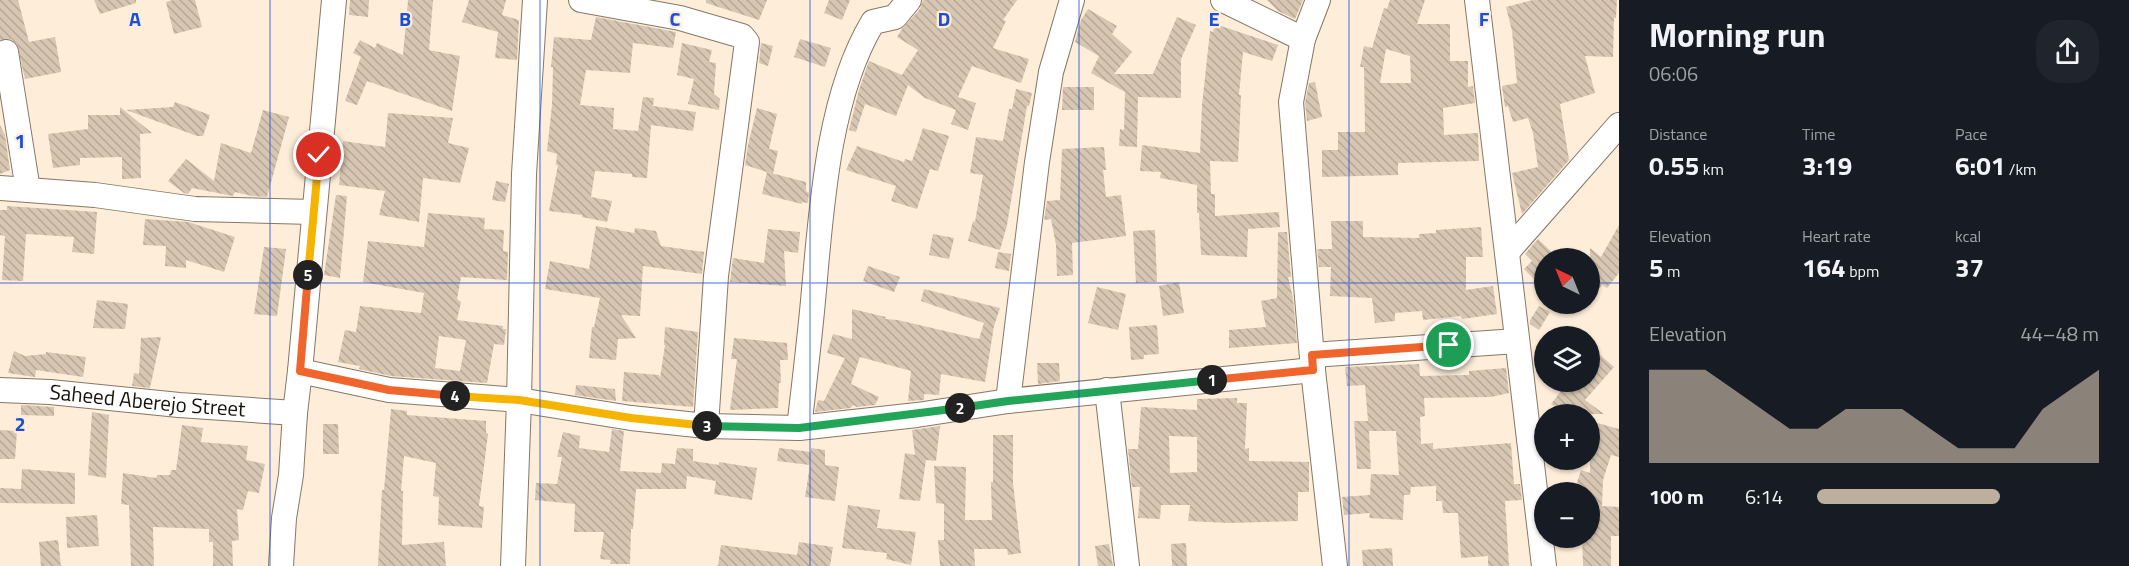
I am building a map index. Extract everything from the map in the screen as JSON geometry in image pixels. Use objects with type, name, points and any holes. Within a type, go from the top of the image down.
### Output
[{"type":"street","points":[[281,566],[334,0]]},
{"type":"street","points":[[513,566],[524,174],[535,0]]},
{"type":"street","points":[[581,0],[684,9],[742,36],[747,42],[716,276],[706,426]]},
{"type":"street","points":[[799,428],[818,247],[841,100],[860,44],[873,22],[895,17],[909,0]]},
{"type":"street","points":[[1008,401],[1037,162],[1051,72],[1072,0]]},
{"type":"street","points":[[1223,0],[1303,39]]},
{"type":"street","points":[[1318,0],[1303,39],[1291,102],[1313,362],[1335,566]]},
{"type":"street","points":[[1477,0],[1509,250],[1517,341],[1544,566]]},
{"type":"street","points":[[6,52],[28,190]]},
{"type":"street","points":[[1509,250],[1619,125]]},
{"type":"street","points":[[0,188],[95,195],[195,209],[313,212]]},
{"type":"street","points":[[300,371],[389,390],[519,400],[631,418],[706,426],[799,428],[917,415],[1008,401],[1313,362],[1517,341]]},
{"type":"street","name":"Saheed Aberejo Street","points":[[0,390],[50,392],[179,405],[295,413]]},
{"type":"street","points":[[1107,390],[1127,566]]},
{"type":"building","points":[[0,0],[18,0],[29,42],[55,37],[61,72],[25,79],[17,44],[11,39],[0,40]]},
{"type":"building","points":[[94,0],[136,0],[136,3],[100,14]]},
{"type":"building","points":[[195,0],[202,27],[174,34],[166,2]]},
{"type":"building","points":[[350,0],[369,0],[368,17],[349,15]]},
{"type":"building","points":[[408,0],[433,0],[429,50],[460,56],[452,111],[367,81],[357,105],[345,101],[361,57],[353,53],[360,40],[375,48],[377,43],[403,55]]},
{"type":"building","points":[[469,0],[506,0],[502,15],[519,20],[517,60],[495,58],[498,32],[462,22]]},
{"type":"building","points":[[706,0],[767,0],[759,20],[706,3]]},
{"type":"building","points":[[829,0],[850,0],[842,20],[824,13]]},
{"type":"building","points":[[923,0],[1017,0],[1003,20],[1006,21],[993,48],[1029,59],[1021,83],[972,66],[958,97],[976,103],[968,130],[951,124],[956,110],[925,98],[908,85],[896,116],[865,104],[856,132],[849,130],[869,61],[902,75],[918,50],[897,37],[920,9]]},
{"type":"building","points":[[1267,0],[1303,0],[1295,19],[1278,11]]},
{"type":"building","points":[[1390,0],[1425,0],[1417,24],[1450,24],[1450,61],[1468,61],[1468,87],[1473,86],[1475,103],[1443,108],[1444,135],[1478,133],[1479,161],[1398,163],[1398,175],[1322,177],[1322,150],[1338,150],[1338,132],[1365,132],[1364,67],[1360,67],[1364,46],[1372,48],[1384,8],[1387,9]],"holes":[[[1386,49],[1410,56],[1411,83],[1380,83]]]},
{"type":"building","points":[[1533,0],[1617,0],[1613,57],[1585,56],[1595,93],[1560,104],[1569,160],[1522,214],[1512,173],[1538,167],[1533,133],[1528,118],[1513,122],[1508,106],[1505,107],[1502,86],[1517,83],[1512,31],[1506,7]]},
{"type":"building","points":[[1088,9],[1117,26],[1112,34],[1132,52],[1114,74],[1153,74],[1177,17],[1196,25],[1181,59],[1181,98],[1138,97],[1137,147],[1119,146],[1120,129],[1124,130],[1125,92],[1091,73],[1099,56],[1075,42],[1081,20]]},
{"type":"building","points":[[596,17],[676,32],[673,48],[633,43],[630,73],[586,70],[580,105],[614,108],[613,129],[638,131],[643,97],[654,98],[653,106],[696,112],[693,131],[651,125],[647,178],[632,177],[632,174],[595,171],[591,197],[612,201],[607,222],[582,217],[582,215],[549,211],[558,165],[556,165],[557,154],[547,151],[552,105],[553,67],[551,67],[554,37],[591,40]]},
{"type":"building","points":[[1215,24],[1278,45],[1272,61],[1243,52],[1239,95],[1241,95],[1238,162],[1210,161],[1211,194],[1215,194],[1215,216],[1279,212],[1280,227],[1248,229],[1247,257],[1201,255],[1197,185],[1160,178],[1161,172],[1140,171],[1142,145],[1200,153],[1202,105],[1210,31],[1213,32]]},
{"type":"building","points":[[800,39],[831,48],[825,67],[794,57]]},
{"type":"building","points":[[682,43],[712,50],[709,62],[716,63],[714,94],[720,99],[719,110],[688,104],[694,79],[677,75]]},
{"type":"building","points":[[761,43],[773,46],[768,66],[759,63]]},
{"type":"building","points":[[1315,82],[1322,117],[1307,121],[1305,103],[1309,83]]},
{"type":"building","points":[[1063,87],[1094,87],[1094,110],[1062,110]]},
{"type":"building","points":[[1016,89],[1032,93],[1029,106],[1027,106],[1007,225],[1000,250],[968,241],[973,221],[975,222],[983,175],[970,173],[976,137],[1003,141],[1009,109],[1012,109]]},
{"type":"building","points":[[175,102],[210,115],[203,136],[197,136],[126,110],[173,107]]},
{"type":"building","points":[[120,107],[152,133],[140,134],[141,178],[122,179],[122,157],[80,158],[80,165],[53,168],[48,134],[88,129],[88,115],[120,115]]},
{"type":"building","points":[[757,108],[777,114],[769,149],[778,151],[773,174],[745,165]]},
{"type":"building","points":[[263,110],[289,117],[267,197],[235,192],[233,196],[192,188],[188,194],[168,181],[186,159],[214,181],[221,143],[251,153]]},
{"type":"building","points":[[388,113],[453,118],[448,143],[469,148],[460,183],[423,178],[419,222],[379,215],[385,191],[339,185],[343,141],[385,147]]},
{"type":"building","points":[[0,125],[5,135],[10,170],[0,174]]},
{"type":"building","points":[[923,128],[949,136],[938,171],[930,169],[917,209],[891,201],[896,186],[846,170],[857,146],[904,162],[905,159],[912,161]]},
{"type":"building","points":[[1104,147],[1106,170],[1103,170],[1106,197],[1121,195],[1126,236],[1072,243],[1073,275],[1057,276],[1056,245],[1051,219],[1044,220],[1047,201],[1060,200],[1062,149]]},
{"type":"building","points":[[767,172],[806,182],[806,191],[809,193],[808,203],[802,202],[802,204],[762,194]]},
{"type":"building","points":[[496,181],[509,184],[505,202],[492,200]]},
{"type":"building","points":[[336,195],[347,196],[340,278],[324,275]]},
{"type":"building","points":[[7,206],[97,212],[94,254],[72,252],[74,237],[26,234],[23,281],[2,280],[5,236],[0,235],[0,210],[7,210]]},
{"type":"building","points":[[428,213],[485,218],[484,229],[504,230],[503,251],[508,252],[507,280],[461,277],[457,299],[461,302],[457,320],[503,326],[503,329],[506,329],[504,345],[494,344],[487,383],[391,376],[338,362],[345,330],[356,332],[360,306],[421,313],[424,293],[363,282],[368,241],[424,247]],"holes":[[[439,336],[466,340],[460,371],[435,368]]]},
{"type":"building","points":[[145,219],[188,222],[235,237],[224,272],[186,260],[186,268],[165,266],[166,246],[143,245]]},
{"type":"building","points":[[1331,221],[1363,221],[1363,237],[1419,238],[1419,234],[1436,233],[1436,230],[1481,227],[1483,257],[1466,257],[1466,290],[1493,286],[1497,314],[1462,319],[1461,316],[1423,320],[1422,311],[1395,313],[1395,321],[1375,323],[1372,298],[1330,296],[1331,267],[1319,267],[1317,249],[1332,249]]},
{"type":"building","points":[[1619,225],[1619,273],[1607,288],[1602,285],[1600,288],[1601,257]]},
{"type":"building","points":[[596,226],[634,233],[635,228],[656,231],[661,246],[704,252],[702,274],[643,266],[640,316],[621,315],[636,338],[618,339],[616,360],[589,358],[592,327],[594,327],[600,298],[545,289],[550,261],[589,269]]},
{"type":"building","points":[[768,229],[800,232],[798,253],[784,251],[786,286],[730,282],[733,258],[764,263]]},
{"type":"building","points":[[1155,230],[1157,282],[1136,283],[1133,231]]},
{"type":"building","points":[[1278,232],[1287,232],[1291,277],[1288,277],[1293,298],[1297,343],[1229,348],[1229,330],[1266,327],[1261,301],[1277,298]]},
{"type":"building","points":[[933,234],[954,238],[949,259],[929,255]]},
{"type":"building","points":[[1538,239],[1547,248],[1534,248],[1534,279],[1524,269],[1532,261],[1525,254]]},
{"type":"building","points":[[264,247],[286,249],[277,316],[254,314]]},
{"type":"building","points":[[998,252],[1011,254],[1009,271],[995,268]]},
{"type":"building","points":[[868,266],[900,277],[894,292],[863,281]]},
{"type":"building","points":[[1179,282],[1184,313],[1163,316],[1159,286]]},
{"type":"building","points":[[1097,287],[1126,294],[1118,330],[1088,323]]},
{"type":"building","points":[[924,289],[1000,308],[994,326],[985,382],[941,374],[939,395],[924,394],[924,400],[908,401],[911,371],[860,357],[851,384],[879,397],[875,405],[857,407],[853,405],[851,408],[815,412],[818,400],[824,401],[845,358],[827,353],[833,334],[852,339],[852,309],[886,317],[885,319],[979,339],[984,323],[921,301]]},
{"type":"building","points":[[97,300],[128,304],[125,329],[93,328]]},
{"type":"building","points":[[1534,314],[1549,314],[1541,326],[1534,327],[1530,324]]},
{"type":"building","points":[[1157,325],[1159,354],[1144,355],[1144,359],[1131,360],[1129,327]]},
{"type":"building","points":[[665,327],[698,332],[693,407],[622,401],[624,372],[659,375],[660,378]]},
{"type":"building","points":[[161,337],[150,388],[132,386],[134,373],[139,374],[141,338]]},
{"type":"building","points":[[734,338],[787,343],[788,360],[780,360],[781,383],[779,383],[778,408],[730,410],[737,359],[731,359]]},
{"type":"building","points":[[14,351],[25,356],[46,354],[46,352],[86,357],[83,377],[36,370],[35,377],[8,373]]},
{"type":"building","points":[[1600,355],[1614,367],[1600,383]]},
{"type":"building","points":[[1037,363],[1059,363],[1060,381],[1038,384]]},
{"type":"building","points":[[1419,364],[1420,376],[1469,375],[1469,371],[1506,368],[1509,393],[1491,397],[1424,398],[1425,416],[1420,417],[1421,444],[1433,443],[1433,449],[1511,443],[1514,484],[1520,484],[1522,500],[1505,501],[1509,566],[1488,566],[1488,556],[1461,558],[1458,513],[1443,513],[1442,501],[1436,501],[1436,486],[1411,487],[1410,495],[1404,495],[1403,520],[1369,518],[1370,513],[1344,515],[1342,497],[1370,495],[1371,474],[1399,475],[1396,431],[1369,431],[1371,469],[1357,469],[1354,421],[1368,421],[1365,385],[1347,386],[1345,367]]},
{"type":"building","points":[[576,385],[615,389],[616,401],[575,395]]},
{"type":"building","points":[[1560,392],[1592,392],[1585,400],[1590,404],[1551,404]]},
{"type":"building","points":[[1237,398],[1237,403],[1247,403],[1245,449],[1249,448],[1249,461],[1309,462],[1309,492],[1298,492],[1298,521],[1229,523],[1188,521],[1190,505],[1161,505],[1160,519],[1138,518],[1140,487],[1132,487],[1128,449],[1138,449],[1141,407],[1197,410],[1197,399]],"holes":[[[1169,436],[1197,437],[1197,472],[1170,473]]]},
{"type":"building","points":[[21,405],[54,407],[54,416],[21,415]]},
{"type":"building","points":[[391,409],[407,411],[407,415],[486,421],[486,433],[488,434],[479,506],[484,507],[482,528],[438,525],[439,497],[433,496],[436,463],[404,456],[401,491],[403,491],[402,545],[444,542],[446,566],[378,566],[382,490],[384,490]]},
{"type":"building","points":[[92,412],[109,415],[106,478],[88,475]]},
{"type":"building","points":[[323,424],[338,424],[339,454],[323,454]]},
{"type":"building","points":[[1600,424],[1619,429],[1619,457],[1611,455],[1603,480],[1602,506],[1619,507],[1619,536],[1611,536],[1611,566],[1583,566],[1582,548],[1600,548],[1600,482],[1577,482],[1581,470],[1590,473],[1590,470],[1600,470]]},
{"type":"building","points":[[182,425],[203,428],[201,442],[248,446],[246,460],[265,464],[259,493],[248,491],[243,510],[237,509],[239,540],[232,541],[233,566],[213,566],[213,542],[209,542],[209,529],[153,527],[154,566],[131,566],[129,505],[121,504],[123,473],[156,478],[157,475],[170,475],[171,470],[176,470]]},
{"type":"building","points":[[940,426],[936,461],[926,460],[920,501],[899,499],[905,453],[915,455],[912,430]]},
{"type":"building","points":[[612,429],[624,431],[620,471],[661,473],[662,463],[675,464],[677,448],[693,449],[693,461],[719,465],[719,462],[757,468],[752,500],[714,494],[716,481],[687,476],[686,489],[636,489],[630,564],[610,564],[611,560],[600,559],[604,532],[574,532],[575,504],[535,500],[536,483],[557,484],[562,457],[557,457],[563,432],[580,436],[579,448],[609,452]]},
{"type":"building","points":[[0,430],[17,431],[15,459],[0,459]]},
{"type":"building","points":[[993,435],[1013,435],[1013,483],[1021,553],[1008,555],[1007,549],[974,549],[975,566],[940,566],[938,540],[944,540],[944,504],[936,503],[934,466],[966,467],[965,520],[992,520]]},
{"type":"building","points":[[779,448],[811,452],[811,448],[825,450],[825,465],[839,467],[835,501],[805,497],[810,465],[777,461]]},
{"type":"building","points":[[22,469],[75,473],[75,504],[0,503],[0,488],[21,489]]},
{"type":"building","points":[[848,505],[880,510],[877,528],[916,532],[911,565],[886,559],[887,553],[842,548]]},
{"type":"building","points":[[97,515],[99,546],[67,548],[66,517]]},
{"type":"building","points":[[58,540],[61,566],[41,566],[39,542]]},
{"type":"building","points":[[799,542],[833,547],[830,566],[718,566],[721,545],[797,555]]},
{"type":"building","points":[[1186,543],[1187,566],[1172,566],[1171,544]]},
{"type":"building","points":[[1109,544],[1113,566],[1098,566],[1095,546]]},
{"type":"building","points":[[1392,548],[1393,566],[1363,566],[1362,550]]},
{"type":"route","points":[[319,155],[300,371],[389,390],[519,400],[631,418],[706,426],[799,428],[917,415],[1008,401],[1313,370],[1312,355],[1449,345]]}]
